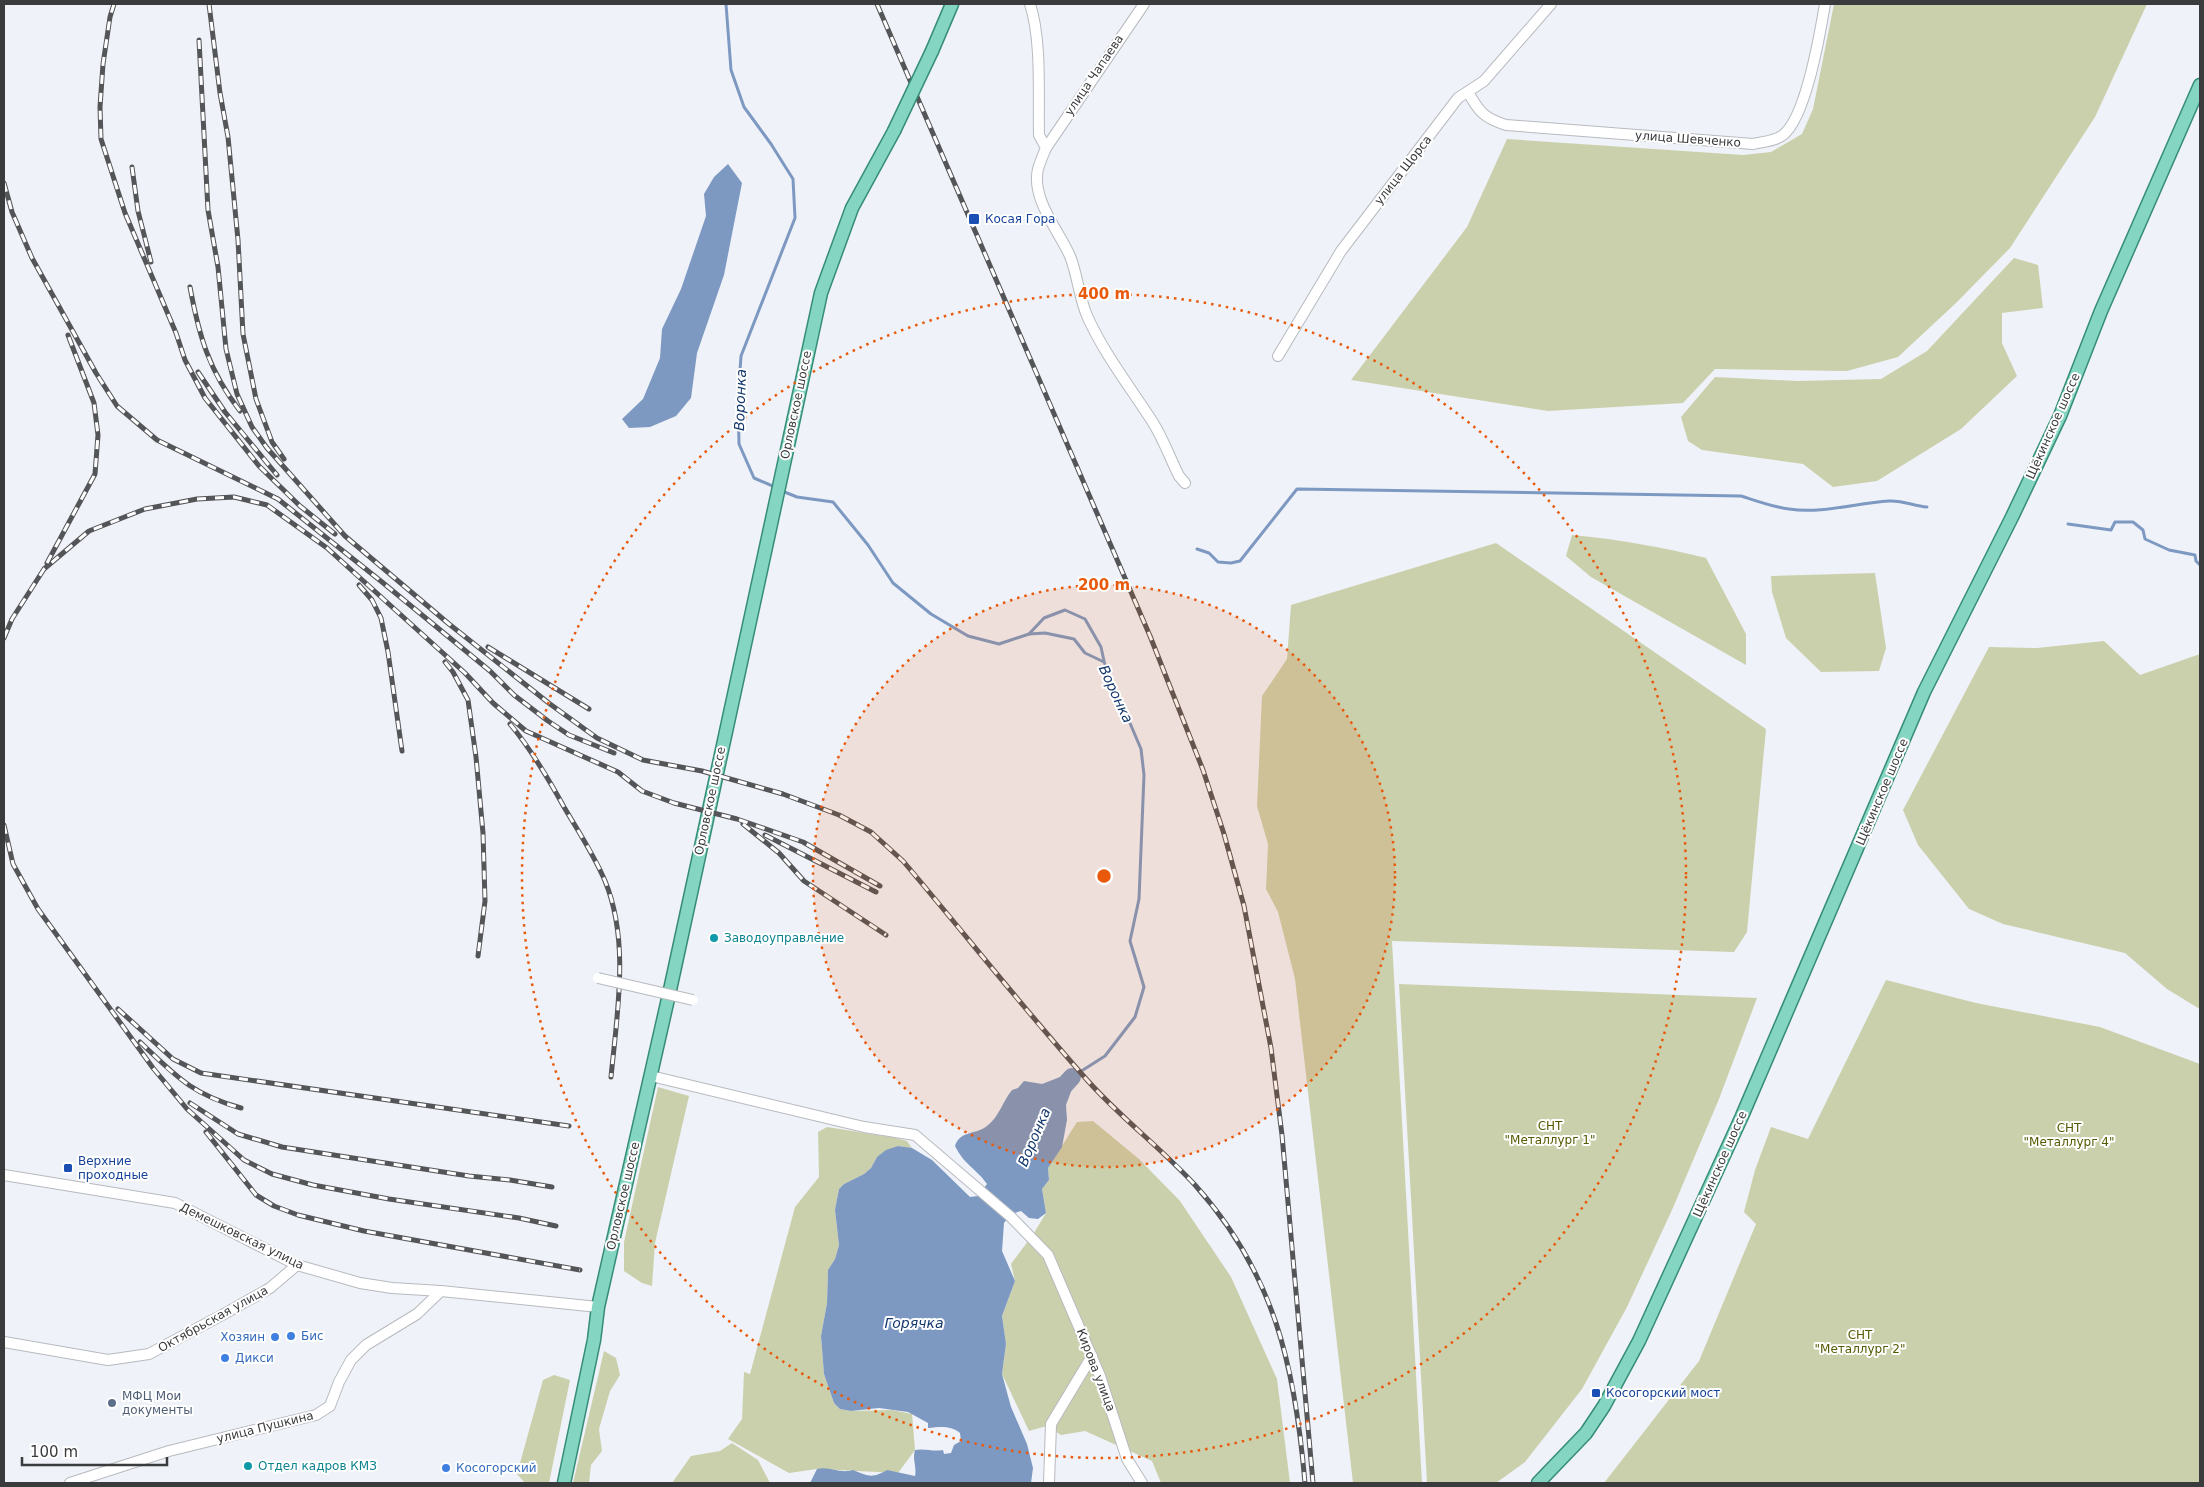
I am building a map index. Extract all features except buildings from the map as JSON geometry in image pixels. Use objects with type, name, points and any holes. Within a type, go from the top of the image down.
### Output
[{"type":"main road","name":"Орловское шоссе","points":[[564,1483],[590,1359],[598,1307],[651,1076],[821,293],[852,208],[894,131],[952,4]]},
{"type":"main road","name":"Щёкинское шоссе","points":[[1538,1483],[1586,1433],[1604,1406],[1639,1341],[1742,1116],[1924,692],[2012,517],[2060,416],[2101,311],[2200,85]]},
{"type":"street","points":[[1030,4],[1034,17],[1036,38],[1039,135],[1046,148]]},
{"type":"street","name":"улица Чапаева","points":[[1144,4],[1046,148],[1038,169],[1037,178],[1044,210],[1066,247],[1075,268],[1082,305],[1116,370],[1153,423],[1179,476],[1185,483]]},
{"type":"street","name":"улица Щорса","points":[[1278,356],[1341,251],[1458,98],[1484,81],[1551,4]]},
{"type":"street","name":"улица Шевченко","points":[[1468,92],[1478,110],[1490,120],[1506,125],[1753,144],[1781,137],[1791,128],[1799,111],[1818,44],[1825,4]]},
{"type":"street","points":[[598,978],[693,1000]]},
{"type":"street","name":"Кирова улица","points":[[651,1076],[864,1126],[915,1135],[1011,1217],[1048,1256],[1100,1376],[1127,1459],[1142,1483]]},
{"type":"street","name":"Демешковская улица","points":[[4,1175],[175,1203],[297,1265],[360,1283],[392,1288],[441,1291],[598,1307]]},
{"type":"street","name":"Октябрьская улица","points":[[4,1342],[108,1360],[149,1354],[270,1288],[297,1265]]},
{"type":"street","name":"улица Пушкина","points":[[70,1483],[169,1450],[316,1415],[330,1406],[339,1382],[351,1360],[366,1345],[417,1314],[441,1291]]},
{"type":"street","points":[[1049,1483],[1051,1424],[1092,1356]]},
{"type":"green space","points":[[1834,4],[2147,4],[2095,117],[2010,248],[1956,303],[1898,357],[1847,371],[1715,369],[1683,403],[1548,411],[1351,380],[1467,227],[1507,139],[1743,155],[1771,152],[1802,134],[1813,109]]},
{"type":"green space","points":[[2014,258],[2038,265],[2043,308],[2002,313],[2002,343],[2017,376],[1961,429],[1877,481],[1833,487],[1803,464],[1702,450],[1688,441],[1681,417],[1715,377],[1798,381],[1881,379],[1927,351]]},
{"type":"green space","points":[[1572,535],[1639,544],[1706,558],[1746,634],[1746,665],[1591,577],[1566,556]]},
{"type":"green space","points":[[1496,543],[1766,729],[1747,932],[1734,952],[1392,941],[1422,1483],[1353,1483],[1295,979],[1278,912],[1266,889],[1268,844],[1257,806],[1262,696],[1287,659],[1291,605]]},
{"type":"green space","points":[[1875,573],[1886,648],[1879,671],[1821,672],[1786,638],[1772,592],[1771,576]]},
{"type":"green space","points":[[2104,641],[2140,675],[2200,654],[2200,1008],[2167,989],[2125,953],[2003,924],[1969,909],[1918,845],[1903,810],[1989,647],[2037,648]]},
{"type":"green space","points":[[1886,980],[1976,1003],[2100,1027],[2200,1064],[2200,1483],[1604,1483],[1699,1361],[1756,1224],[1744,1212],[1755,1170],[1771,1127],[1808,1139]]},
{"type":"green space","name":"СНТ \"Металлург 1\"","points":[[1399,984],[1757,998],[1719,1099],[1672,1210],[1627,1307],[1582,1389],[1525,1462],[1496,1483],[1427,1483]]},
{"type":"green space","points":[[658,1087],[689,1096],[655,1243],[652,1286],[642,1283],[624,1271],[624,1242]]},
{"type":"green space","points":[[1093,1121],[1139,1159],[1180,1201],[1231,1277],[1277,1379],[1290,1483],[1161,1483],[1152,1461],[1085,1431],[1061,1435],[1047,1426],[1029,1431],[1002,1374],[1006,1344],[1002,1316],[1015,1281],[1011,1264],[1046,1213],[1042,1189],[1049,1180],[1048,1168],[1077,1122]]},
{"type":"green space","points":[[827,1127],[896,1138],[907,1141],[912,1148],[898,1146],[877,1157],[871,1168],[864,1174],[844,1184],[839,1189],[835,1210],[839,1245],[835,1259],[828,1270],[827,1303],[821,1336],[824,1374],[834,1403],[840,1409],[851,1411],[892,1410],[912,1414],[915,1450],[898,1473],[817,1469],[789,1473],[728,1439],[742,1419],[744,1372],[750,1374],[795,1207],[819,1177],[818,1132]]},
{"type":"green space","points":[[604,1351],[616,1358],[620,1375],[610,1391],[599,1429],[602,1451],[591,1465],[589,1483],[573,1483]]},
{"type":"green space","points":[[554,1375],[570,1380],[549,1483],[525,1483],[517,1474],[543,1380]]},
{"type":"green space","points":[[732,1443],[758,1460],[770,1483],[672,1483],[691,1456],[720,1451]]},
{"type":"water","points":[[728,164],[742,183],[724,275],[697,353],[691,398],[676,416],[650,427],[629,428],[622,419],[643,399],[660,358],[662,329],[681,289],[706,216],[704,194],[714,177]]},
{"type":"water","name":"Горячка","points":[[1060,1077],[1072,1089],[1066,1105],[1067,1120],[1062,1147],[1048,1168],[1049,1180],[1042,1189],[1046,1213],[1038,1219],[1029,1218],[1021,1211],[1011,1214],[1004,1223],[1002,1251],[1015,1281],[1002,1316],[1006,1344],[1002,1374],[1011,1407],[1027,1444],[1033,1468],[1031,1483],[810,1483],[817,1469],[822,1468],[844,1471],[853,1470],[870,1476],[887,1470],[915,1476],[915,1450],[943,1450],[944,1454],[951,1453],[954,1445],[961,1441],[960,1433],[956,1430],[945,1427],[928,1428],[928,1423],[908,1412],[879,1408],[851,1411],[840,1409],[834,1403],[824,1374],[821,1336],[827,1303],[828,1270],[835,1259],[839,1245],[835,1210],[839,1189],[844,1184],[864,1174],[871,1168],[877,1157],[886,1150],[898,1146],[912,1148],[932,1160],[970,1197],[978,1196],[987,1184],[959,1153],[955,1146],[957,1141],[964,1135],[987,1126],[998,1114],[1012,1090],[1018,1088],[1024,1081],[1042,1084]]},
{"type":"waterway","name":"Воронка","points":[[726,4],[731,70],[744,107],[771,144],[793,179],[795,218],[741,356],[738,399],[739,444],[754,478],[777,488]]},
{"type":"waterway","points":[[1197,549],[1209,553],[1218,562],[1231,563],[1240,561],[1297,489],[1741,496],[1777,507],[1801,510],[1826,509],[1889,501],[1899,501],[1927,507]]},
{"type":"waterway","name":"Воронка","points":[[782,491],[797,497],[833,502],[868,545],[893,583],[931,614],[968,636],[999,644],[1029,634],[1045,633],[1074,639],[1085,653],[1104,662],[1141,749],[1144,775],[1139,899],[1130,941],[1144,987],[1135,1017],[1105,1056],[1072,1077]]},
{"type":"waterway","points":[[2068,524],[2111,530],[2115,522],[2133,522],[2143,530],[2145,539],[2169,550],[2195,555],[2196,561],[2200,565]]},
{"type":"waterway","points":[[1029,634],[1044,618],[1065,610],[1085,619],[1101,647],[1104,661]]},
{"type":"waterway","name":"Воронка","points":[[1051,1100],[1072,1077]]},
{"type":"railway","points":[[114,4],[110,17],[103,64],[100,107],[101,139],[125,213],[176,333],[185,360],[205,398],[259,466],[300,506],[335,534]]},
{"type":"railway","points":[[209,4],[220,93],[228,137],[238,240],[243,334],[256,399],[272,442],[284,459]]},
{"type":"railway","points":[[877,4],[1150,636],[1203,770],[1224,834],[1244,906],[1271,1048],[1282,1135],[1313,1483]]},
{"type":"railway","points":[[199,40],[208,210],[218,267],[226,349],[237,394],[252,427],[267,448],[345,536],[449,624],[550,704],[597,738],[643,760],[702,771],[783,794],[839,815],[871,832],[903,861],[1088,1081],[1195,1185],[1222,1219],[1245,1253],[1262,1288],[1276,1324],[1287,1361],[1295,1400],[1305,1483]]},
{"type":"railway","points":[[132,167],[138,211],[151,262]]},
{"type":"railway","points":[[4,183],[12,212],[32,258],[96,373],[117,406],[157,440],[278,499],[382,582],[490,671],[514,695],[548,721],[569,735],[614,753]]},
{"type":"railway","points":[[190,287],[197,321],[213,367],[220,382],[240,411]]},
{"type":"railway","points":[[47,563],[95,474],[98,435],[94,403],[68,335]]},
{"type":"railway","points":[[198,372],[225,412],[277,475]]},
{"type":"railway","points":[[4,638],[12,619],[44,569],[89,531],[145,509],[197,499],[234,497],[267,505],[327,548],[465,673],[493,703],[526,731],[618,772],[642,791],[674,803],[737,819],[803,842],[880,886]]},
{"type":"railway","points":[[359,585],[372,600],[381,618],[388,652],[402,751]]},
{"type":"railway","points":[[488,647],[589,709]]},
{"type":"railway","points":[[445,662],[453,672],[468,700],[476,757],[483,833],[485,901],[478,956]]},
{"type":"railway","points":[[510,724],[539,764],[586,843],[605,881],[613,904],[617,928],[620,978],[611,1077]]},
{"type":"railway","points":[[743,824],[779,853],[804,881],[886,935]]},
{"type":"railway","points":[[4,825],[13,864],[38,909],[153,1068],[187,1109],[244,1160],[272,1174],[313,1185],[389,1199],[519,1218],[556,1226]]},
{"type":"railway","points":[[765,835],[876,892]]},
{"type":"railway","points":[[118,1009],[173,1059],[201,1073],[569,1126]]},
{"type":"railway","points":[[140,1042],[175,1074],[197,1090],[209,1097],[241,1108]]},
{"type":"railway","points":[[190,1103],[238,1134],[282,1147],[552,1187]]},
{"type":"railway","points":[[206,1132],[256,1195],[274,1206],[298,1215],[364,1231],[580,1270]]},
{"type":"place","name":"Косая Гора","points":[[974,219]]},
{"type":"place","name":"Заводоуправление","points":[[714,938]]},
{"type":"place","name":"Верхние проходные","points":[[68,1168]]},
{"type":"place","name":"Бис","points":[[291,1336]]},
{"type":"place","name":"Хозяин","points":[[275,1337]]},
{"type":"place","name":"Дикси","points":[[225,1358]]},
{"type":"place","name":"Косогорский мост","points":[[1596,1393]]},
{"type":"place","name":"МФЦ Мои документы","points":[[112,1403]]},
{"type":"place","name":"Отдел кадров КМЗ","points":[[248,1466]]},
{"type":"place","name":"Косогорский","points":[[446,1468]]},
{"type":"park label","name":"СНТ \"Металлург 4\"","points":[[2069,1135]]},
{"type":"park label","name":"СНТ \"Металлург 2\"","points":[[1860,1342]]}]
